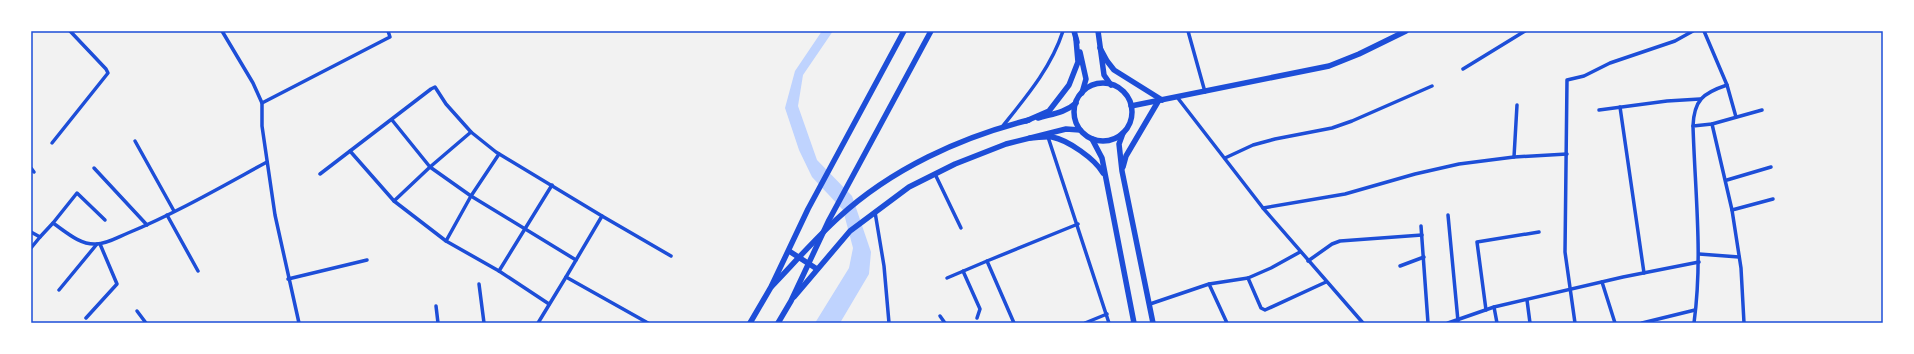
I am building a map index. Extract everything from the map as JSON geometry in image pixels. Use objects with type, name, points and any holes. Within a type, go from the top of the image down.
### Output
[{"type":"main road","points":[[750,323],[771,287],[808,209],[904,31]]},
{"type":"main road","points":[[778,323],[791,301],[829,220],[931,31]]},
{"type":"main road","points":[[1074,31],[1086,79],[1074,112],[1080,130],[1092,139],[1102,158],[1134,323]]},
{"type":"main road","points":[[1098,31],[1104,75],[1111,85]]},
{"type":"main road","points":[[1131,106],[1329,66],[1359,54],[1406,31]]},
{"type":"main road","points":[[1026,121],[1049,111],[1069,85],[1078,62],[1076,39]]},
{"type":"main road","points":[[1100,48],[1114,70],[1160,100]]},
{"type":"main road","points":[[1082,93],[1095,84],[1111,85],[1121,90],[1128,97],[1131,106],[1132,116],[1119,144],[1122,172],[1153,323]]},
{"type":"main road","points":[[1122,172],[1126,156],[1160,100]]},
{"type":"main road","points":[[771,287],[839,217],[900,172],[948,147],[1002,127],[1062,112],[1076,103]]},
{"type":"main road","points":[[791,301],[850,231],[909,187],[955,164],[1006,144],[1066,129],[1080,130]]},
{"type":"main road","points":[[1092,139],[1106,141],[1123,133]]},
{"type":"main road","points":[[1030,138],[1058,138],[1091,158],[1099,166],[1105,176]]},
{"type":"main road","points":[[788,251],[817,269]]},
{"type":"street","points":[[52,143],[108,73],[106,69],[70,31]]},
{"type":"street","points":[[222,31],[253,83],[262,103],[267,162],[288,279],[299,323]]},
{"type":"street","points":[[262,103],[390,37],[388,31]]},
{"type":"street","points":[[1002,127],[1046,69],[1057,50],[1063,31]]},
{"type":"street","points":[[1188,31],[1205,92]]},
{"type":"street","points":[[1463,69],[1524,31]]},
{"type":"street","points":[[1575,323],[1569,291],[1565,252],[1567,80],[1584,76],[1610,63],[1675,41],[1693,31]]},
{"type":"street","points":[[1704,31],[1727,85],[1736,117]]},
{"type":"street","points":[[1694,323],[1699,254],[1693,126],[1695,112],[1700,99],[1708,92],[1727,85]]},
{"type":"street","points":[[1225,158],[1253,145],[1282,137],[1332,128],[1352,121],[1432,86]]},
{"type":"street","points":[[320,174],[435,87],[446,104],[471,132],[499,154],[671,256]]},
{"type":"street","points":[[1177,97],[1263,208],[1363,323]]},
{"type":"street","points":[[1599,110],[1700,99]]},
{"type":"street","points":[[1514,157],[1517,105]]},
{"type":"street","points":[[1620,107],[1644,273]]},
{"type":"street","points":[[1693,126],[1712,124],[1762,110]]},
{"type":"street","points":[[392,120],[430,167],[471,196],[576,260]]},
{"type":"street","points":[[1712,124],[1727,180],[1732,210],[1739,257],[1744,323]]},
{"type":"street","points":[[394,201],[430,167],[471,132]]},
{"type":"street","points":[[1048,137],[1110,323]]},
{"type":"street","points":[[135,141],[174,211]]},
{"type":"street","points":[[350,151],[394,201],[446,241],[499,271],[550,304]]},
{"type":"street","points":[[446,241],[471,196],[499,154]]},
{"type":"street","points":[[1263,208],[1345,194],[1438,168],[1514,157],[1567,154]]},
{"type":"street","points":[[59,290],[98,244],[147,225],[267,162]]},
{"type":"street","points":[[1727,180],[1771,167]]},
{"type":"street","points":[[31,168],[34,172]]},
{"type":"street","points":[[94,168],[147,225]]},
{"type":"street","points":[[935,174],[961,228]]},
{"type":"street","points":[[499,271],[552,185]]},
{"type":"street","points":[[31,248],[77,193],[105,220]]},
{"type":"street","points":[[1732,210],[1773,199]]},
{"type":"street","points":[[873,214],[884,266],[889,323]]},
{"type":"street","points":[[166,215],[198,270]]},
{"type":"street","points":[[538,323],[602,216]]},
{"type":"street","points":[[1448,216],[1458,321]]},
{"type":"street","points":[[53,223],[79,241],[98,244]]},
{"type":"street","points":[[947,278],[987,260],[1078,224]]},
{"type":"street","points":[[1421,226],[1428,323]]},
{"type":"street","points":[[31,232],[40,237]]},
{"type":"street","points":[[1486,310],[1477,242],[1539,232]]},
{"type":"street","points":[[1308,261],[1323,250],[1340,241],[1422,235]]},
{"type":"street","points":[[86,318],[118,284],[98,244]]},
{"type":"street","points":[[1150,304],[1209,284],[1248,278],[1272,268],[1300,252]]},
{"type":"street","points":[[1699,254],[1739,257]]},
{"type":"street","points":[[1400,266],[1424,258]]},
{"type":"street","points":[[288,279],[367,260]]},
{"type":"street","points":[[987,260],[1014,323]]},
{"type":"street","points":[[1448,323],[1458,321],[1494,307],[1569,291],[1602,282],[1699,262]]},
{"type":"street","points":[[963,271],[980,309],[977,318]]},
{"type":"street","points":[[566,277],[648,323]]},
{"type":"street","points":[[1248,278],[1261,308],[1265,310],[1326,282]]},
{"type":"street","points":[[1602,282],[1615,323]]},
{"type":"street","points":[[479,284],[484,323]]},
{"type":"street","points":[[1209,284],[1226,323]]},
{"type":"street","points":[[1527,300],[1530,323]]},
{"type":"street","points":[[436,306],[438,323]]},
{"type":"street","points":[[1494,307],[1497,323]]},
{"type":"street","points":[[1642,323],[1656,321],[1696,310]]},
{"type":"street","points":[[137,311],[146,323]]},
{"type":"street","points":[[1085,323],[1107,314]]},
{"type":"street","points":[[940,316],[945,323]]},
{"type":"water","points":[[822,31],[833,31],[803,75],[798,106],[817,160],[852,196],[871,252],[869,274],[840,323],[815,323],[849,268],[853,248],[843,210],[812,177],[799,150],[785,108],[795,71]]}]
